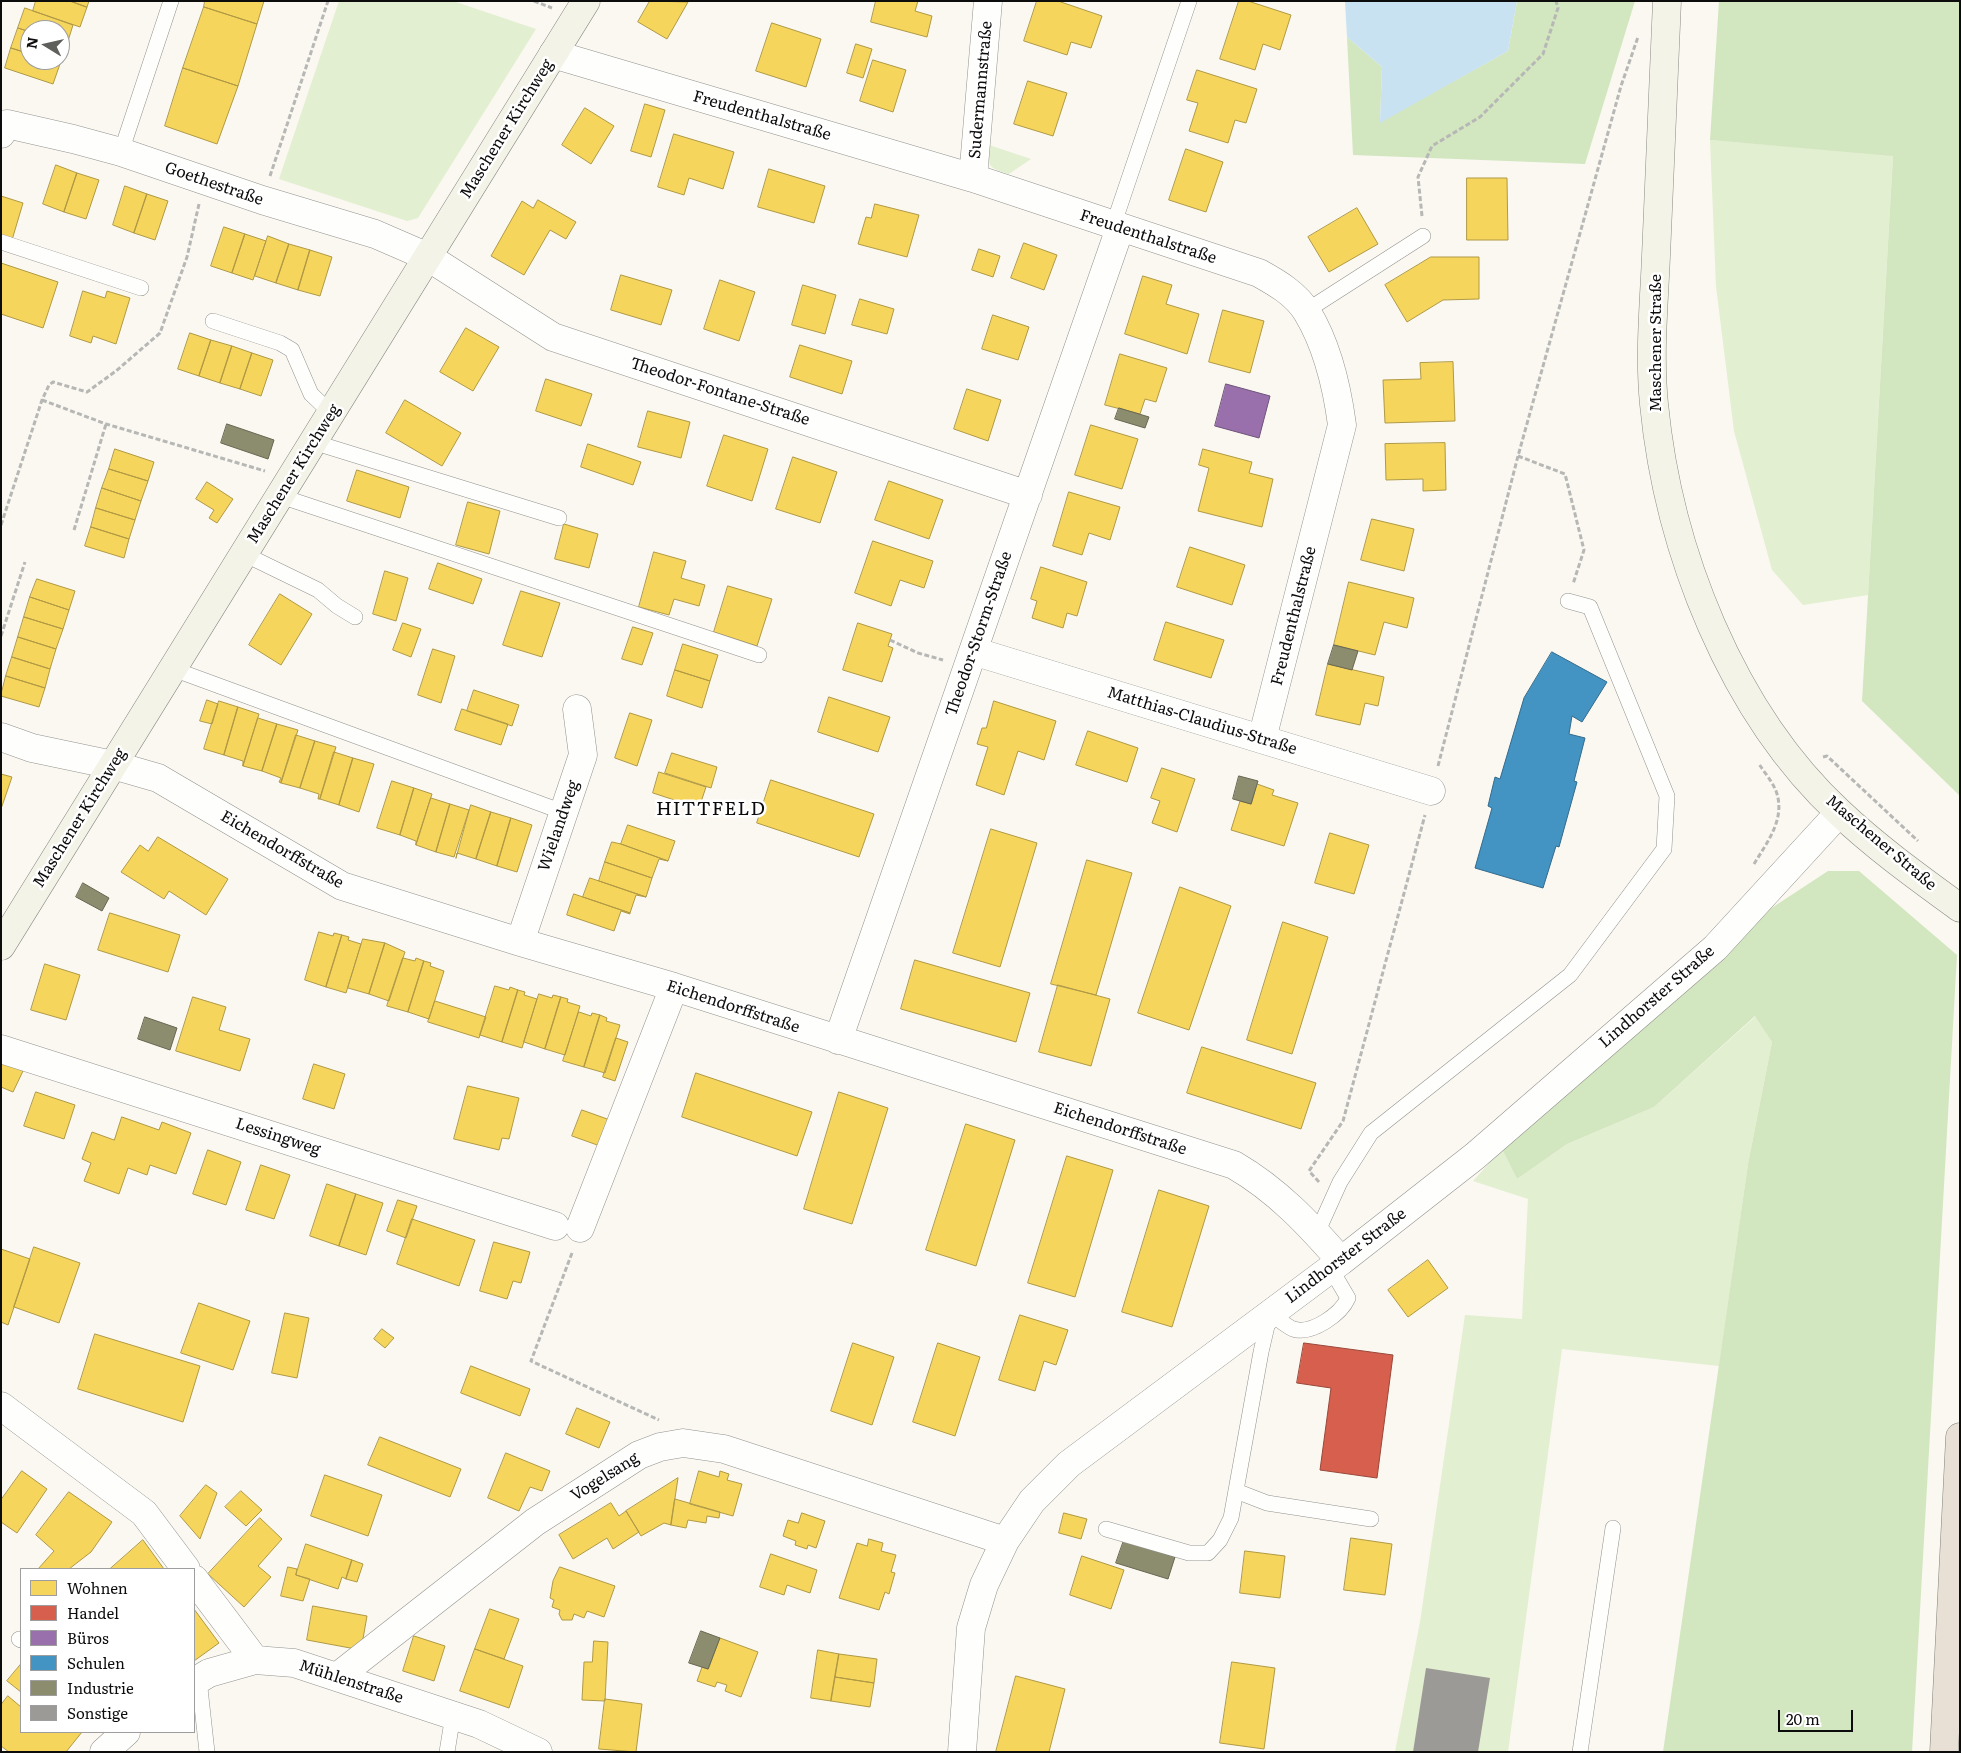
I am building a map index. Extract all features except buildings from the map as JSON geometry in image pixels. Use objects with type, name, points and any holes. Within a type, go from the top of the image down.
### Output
[{"type":"highway","points":[[1944,1752],[1960,1437]]},
{"type":"street","name":"Maschener Kirchweg","points":[[1,946],[586,1]]},
{"type":"street","name":"Sudermannstraße","points":[[973,178],[988,1]]},
{"type":"street","name":"Maschener Straße","points":[[1667,1],[1653,329],[1654,401],[1662,471],[1679,535],[1697,587],[1722,646],[1746,692],[1774,736],[1801,772],[1840,813],[1919,878],[1960,908]]},
{"type":"street","name":"Freudenthalstraße","points":[[553,54],[973,178],[1260,273],[1282,285],[1306,311],[1326,355],[1339,400],[1342,426],[1262,739]]},
{"type":"street","name":"Goethestraße","points":[[3,124],[73,139],[121,152],[262,200],[375,234],[428,257]]},
{"type":"street","name":"Theodor-Storm-Straße","points":[[838,1040],[1028,495],[1117,227]]},
{"type":"street","name":"Theodor-Fontane-Straße","points":[[428,257],[554,337],[1028,495]]},
{"type":"street","name":"Matthias-Claudius-Straße","points":[[970,659],[1262,739],[1431,791]]},
{"type":"street","name":"Wielandweg","points":[[520,942],[583,755],[577,709]]},
{"type":"street","points":[[1,737],[32,748],[113,765]]},
{"type":"street","name":"Eichendorffstraße","points":[[113,765],[158,778],[342,886],[520,942],[674,987],[1234,1165],[1260,1181],[1316,1233],[1336,1265]]},
{"type":"street","name":"Lindhorster Straße","points":[[962,1752],[971,1628],[984,1585],[1006,1541],[1032,1502],[1069,1464],[1336,1265],[1475,1156],[1715,948],[1840,813]]},
{"type":"street","points":[[567,1227],[674,987]]},
{"type":"street","name":"Lessingweg","points":[[1,1049],[567,1227]]},
{"type":"street","points":[[1,1406],[144,1513],[185,1568]]},
{"type":"street","name":"Vogelsang","points":[[337,1678],[535,1522],[639,1455],[660,1447],[683,1443],[724,1449],[1006,1541]]},
{"type":"street","points":[[195,1580],[255,1660],[209,1673],[196,1680]]},
{"type":"street","name":"Mühlenstraße","points":[[255,1660],[294,1663],[479,1724],[538,1752]]},
{"type":"street","points":[[104,1752],[125,1733]]},
{"type":"lane","points":[[121,152],[171,1]]},
{"type":"lane","points":[[1117,227],[1189,1]]},
{"type":"lane","points":[[1306,311],[1423,236]]},
{"type":"lane","points":[[1,242],[140,288]]},
{"type":"lane","points":[[213,321],[280,343],[292,350],[311,394],[331,413]]},
{"type":"lane","points":[[313,442],[559,518]]},
{"type":"lane","points":[[284,489],[758,655]]},
{"type":"lane","points":[[244,554],[318,590],[337,606],[355,617]]},
{"type":"lane","points":[[1316,1233],[1333,1197],[1371,1133],[1570,975],[1664,849],[1667,796],[1590,607],[1568,601]]},
{"type":"lane","points":[[173,669],[563,812]]},
{"type":"lane","points":[[1106,1529],[1189,1553],[1208,1553],[1220,1540],[1231,1518],[1261,1352],[1270,1314],[1293,1329],[1308,1330],[1332,1317],[1344,1308],[1348,1298],[1336,1265]]},
{"type":"lane","points":[[1236,1491],[1267,1502],[1371,1519]]},
{"type":"lane","points":[[1580,1752],[1613,1528]]},
{"type":"lane","points":[[196,1680],[207,1752]]},
{"type":"lane","points":[[447,1752],[453,1716]]},
{"type":"path","points":[[262,200],[328,1]]},
{"type":"path","points":[[1423,236],[1418,177],[1432,146],[1480,117],[1543,54],[1558,8],[1556,1]]},
{"type":"path","points":[[1333,1197],[1309,1172],[1343,1121],[1518,456],[1621,86],[1640,31]]},
{"type":"path","points":[[1,525],[42,400],[49,385],[53,382],[87,392],[116,371],[160,333],[187,257],[204,181]]},
{"type":"path","points":[[42,400],[106,424],[258,467],[284,489]]},
{"type":"path","points":[[74,530],[106,424]]},
{"type":"path","points":[[1518,456],[1565,474],[1584,550],[1568,601]]},
{"type":"path","points":[[1,636],[24,562]]},
{"type":"path","points":[[890,640],[918,653],[970,659]]},
{"type":"path","points":[[567,1227],[531,1360],[662,1421]]},
{"type":"green space","points":[[339,1],[453,1],[536,29],[418,218],[407,221],[279,179]]},
{"type":"green space","points":[[1517,1],[1635,1],[1585,164],[1353,155],[1347,37],[1382,67],[1380,122],[1508,51]]},
{"type":"green space","points":[[1719,1],[1960,1],[1960,796],[1862,701],[1893,156],[1710,140]]},
{"type":"green space","points":[[1710,140],[1893,155],[1868,595],[1803,605],[1772,570],[1734,431],[1716,286]]},
{"type":"green space","points":[[989,145],[1031,159],[1009,174],[1002,172],[993,168],[989,162]]},
{"type":"green space","points":[[1828,871],[1859,871],[1957,955],[1912,1752],[1663,1752],[1748,1164],[1772,1042],[1755,1016],[1654,1107],[1567,1144],[1517,1179],[1502,1149],[1767,911]]},
{"type":"green space","points":[[1756,1016],[1772,1042],[1748,1164],[1719,1366],[1562,1349],[1508,1752],[1395,1752],[1420,1622],[1465,1315],[1522,1319],[1528,1199],[1473,1181],[1502,1149],[1517,1179],[1567,1144],[1654,1107]]},
{"type":"water","points":[[1345,1],[1517,1],[1508,51],[1380,123],[1382,67],[1347,37]]},
{"type":"district","name":"HITTFELD","points":[[711,809]]}]
